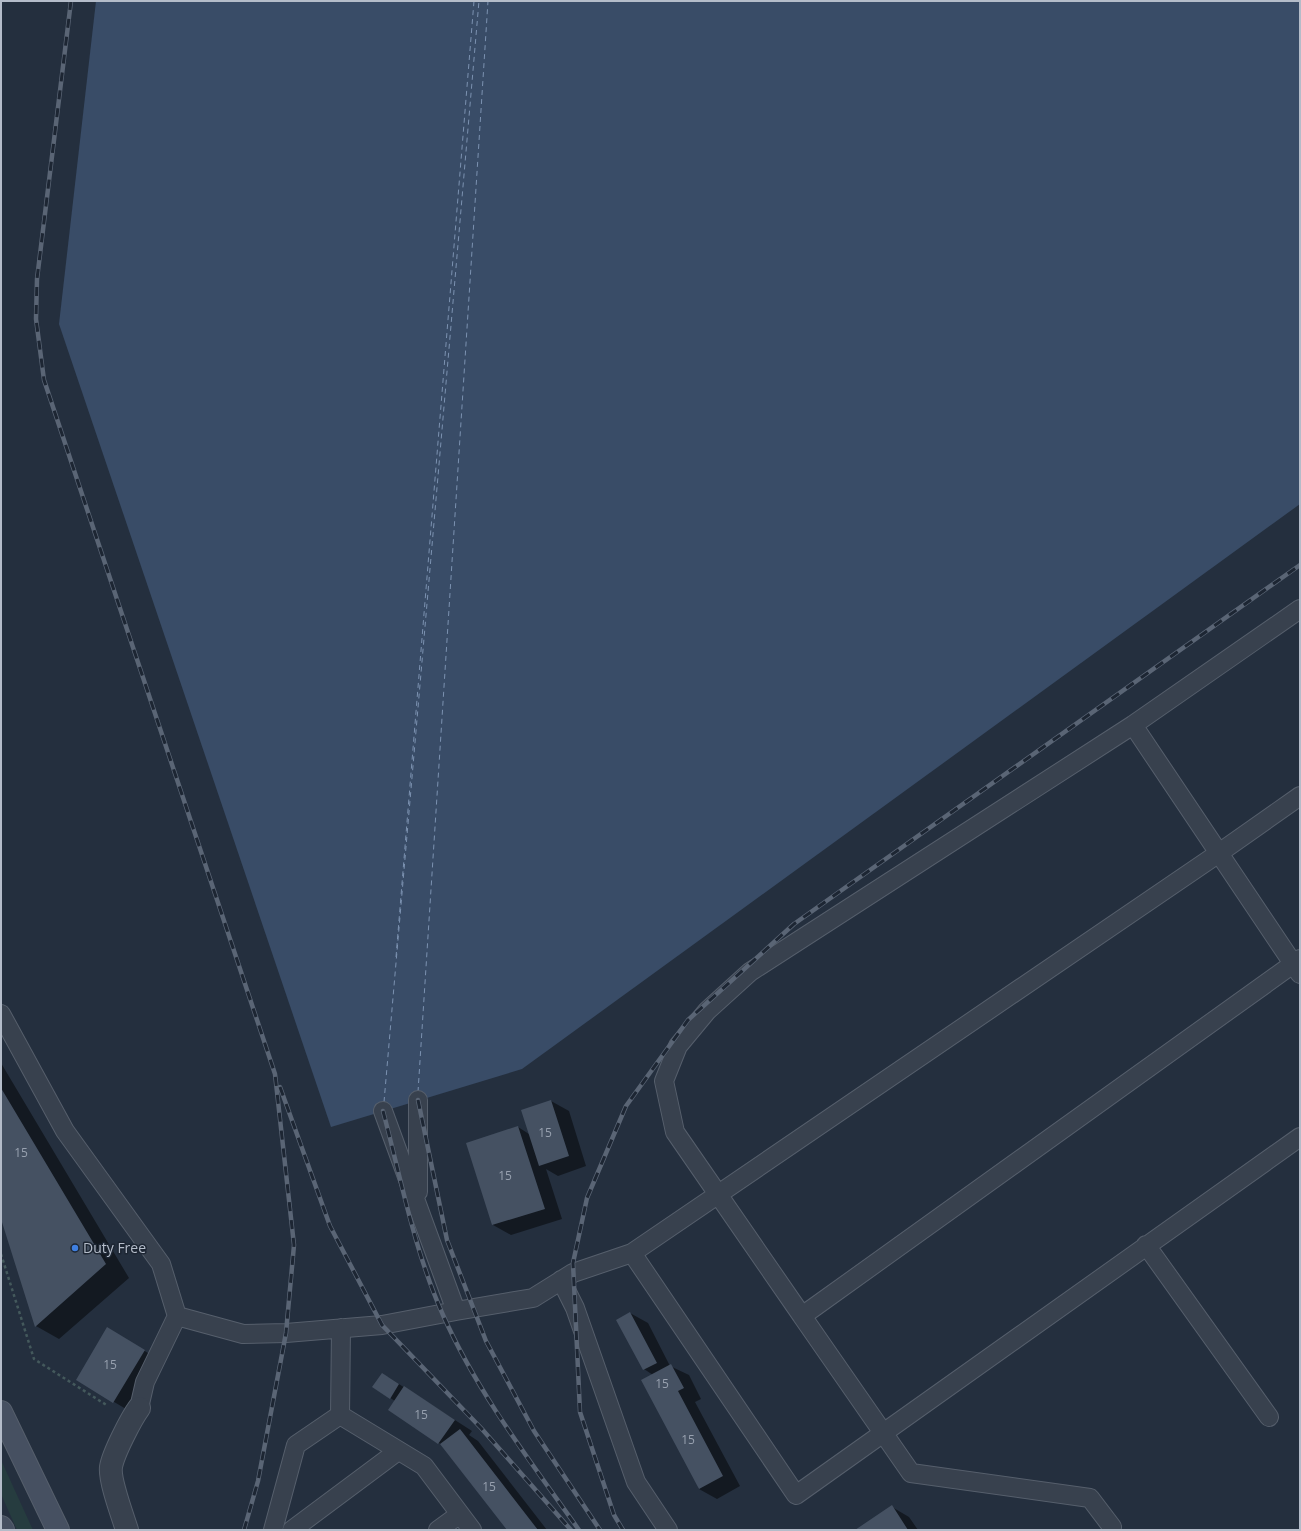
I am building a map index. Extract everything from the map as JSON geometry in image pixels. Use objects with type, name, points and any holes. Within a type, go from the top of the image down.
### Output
[{"type":"main road","points":[[1,1412],[58,1530]]},
{"type":"main road","points":[[1,1526],[3,1530]]},
{"type":"street","points":[[127,1530],[117,1500],[111,1467],[134,1414]]},
{"type":"lane","points":[[1112,1527],[1090,1498],[911,1474],[675,1132],[664,1081],[678,1046],[707,1011],[750,972],[1133,724],[1300,609]]},
{"type":"lane","points":[[802,1316],[1298,966],[1219,853],[1133,724]]},
{"type":"lane","points":[[177,1316],[243,1334],[382,1325],[533,1298],[573,1274],[632,1253],[1219,853],[1300,796]]},
{"type":"lane","points":[[1,1014],[64,1131],[160,1264],[177,1316],[145,1382],[134,1414]]},
{"type":"lane","points":[[418,1100],[418,1205]]},
{"type":"lane","points":[[383,1111],[456,1311]]},
{"type":"lane","points":[[632,1253],[796,1495],[884,1434],[1146,1245],[1300,1137]]},
{"type":"lane","points":[[1146,1245],[1269,1417]]},
{"type":"lane","points":[[561,1280],[575,1308],[636,1482],[668,1530]]},
{"type":"lane","points":[[340,1415],[341,1328]]},
{"type":"lane","points":[[340,1415],[424,1466],[472,1530]]},
{"type":"lane","points":[[273,1530],[296,1445],[340,1415]]},
{"type":"lane","points":[[292,1530],[398,1451]]},
{"type":"lane","points":[[438,1530],[460,1514]]},
{"type":"path","points":[[1,1254],[34,1359],[134,1414]]},
{"type":"green space","points":[[1,1460],[33,1530],[17,1530],[1,1494]]},
{"type":"water","points":[[96,1],[1300,1],[1300,504],[522,1069],[331,1127],[59,324]]},
{"type":"building","points":[[1,1088],[106,1264],[35,1327],[1,1219]]},
{"type":"building","points":[[551,1100],[569,1156],[539,1166],[521,1110]]},
{"type":"building","points":[[518,1126],[545,1209],[492,1225],[466,1143]]},
{"type":"building","points":[[630,1312],[657,1363],[643,1370],[616,1320]]},
{"type":"building","points":[[107,1327],[145,1350],[113,1403],[76,1380]]},
{"type":"building","points":[[671,1364],[684,1388],[678,1391],[723,1476],[699,1489],[641,1380]]},
{"type":"building","points":[[382,1373],[399,1384],[390,1399],[372,1387]]},
{"type":"building","points":[[404,1386],[455,1420],[438,1444],[388,1410]]},
{"type":"building","points":[[460,1429],[538,1530],[507,1530],[440,1444]]},
{"type":"building","points":[[892,1505],[908,1530],[855,1530]]},
{"type":"ferry route","points":[[396,957],[474,1]]},
{"type":"ferry route","points":[[384,1102],[479,1]]},
{"type":"ferry route","points":[[418,1092],[488,1]]},
{"type":"railway","points":[[71,1],[37,279],[36,319],[44,380],[275,1074],[294,1245],[286,1333],[258,1481],[244,1530]]},
{"type":"railway","points":[[623,1530],[614,1515],[580,1412],[573,1263],[587,1198],[626,1106],[688,1020],[794,924],[1300,565]]},
{"type":"railway","points":[[280,1087],[330,1226],[382,1325],[481,1428],[571,1530]]},
{"type":"railway","points":[[418,1100],[447,1240],[486,1341],[534,1431],[600,1530]]},
{"type":"railway","points":[[383,1111],[416,1240],[443,1315],[472,1371],[505,1426],[579,1530]]},
{"type":"place","name":"Duty Free","points":[[75,1248]]}]
